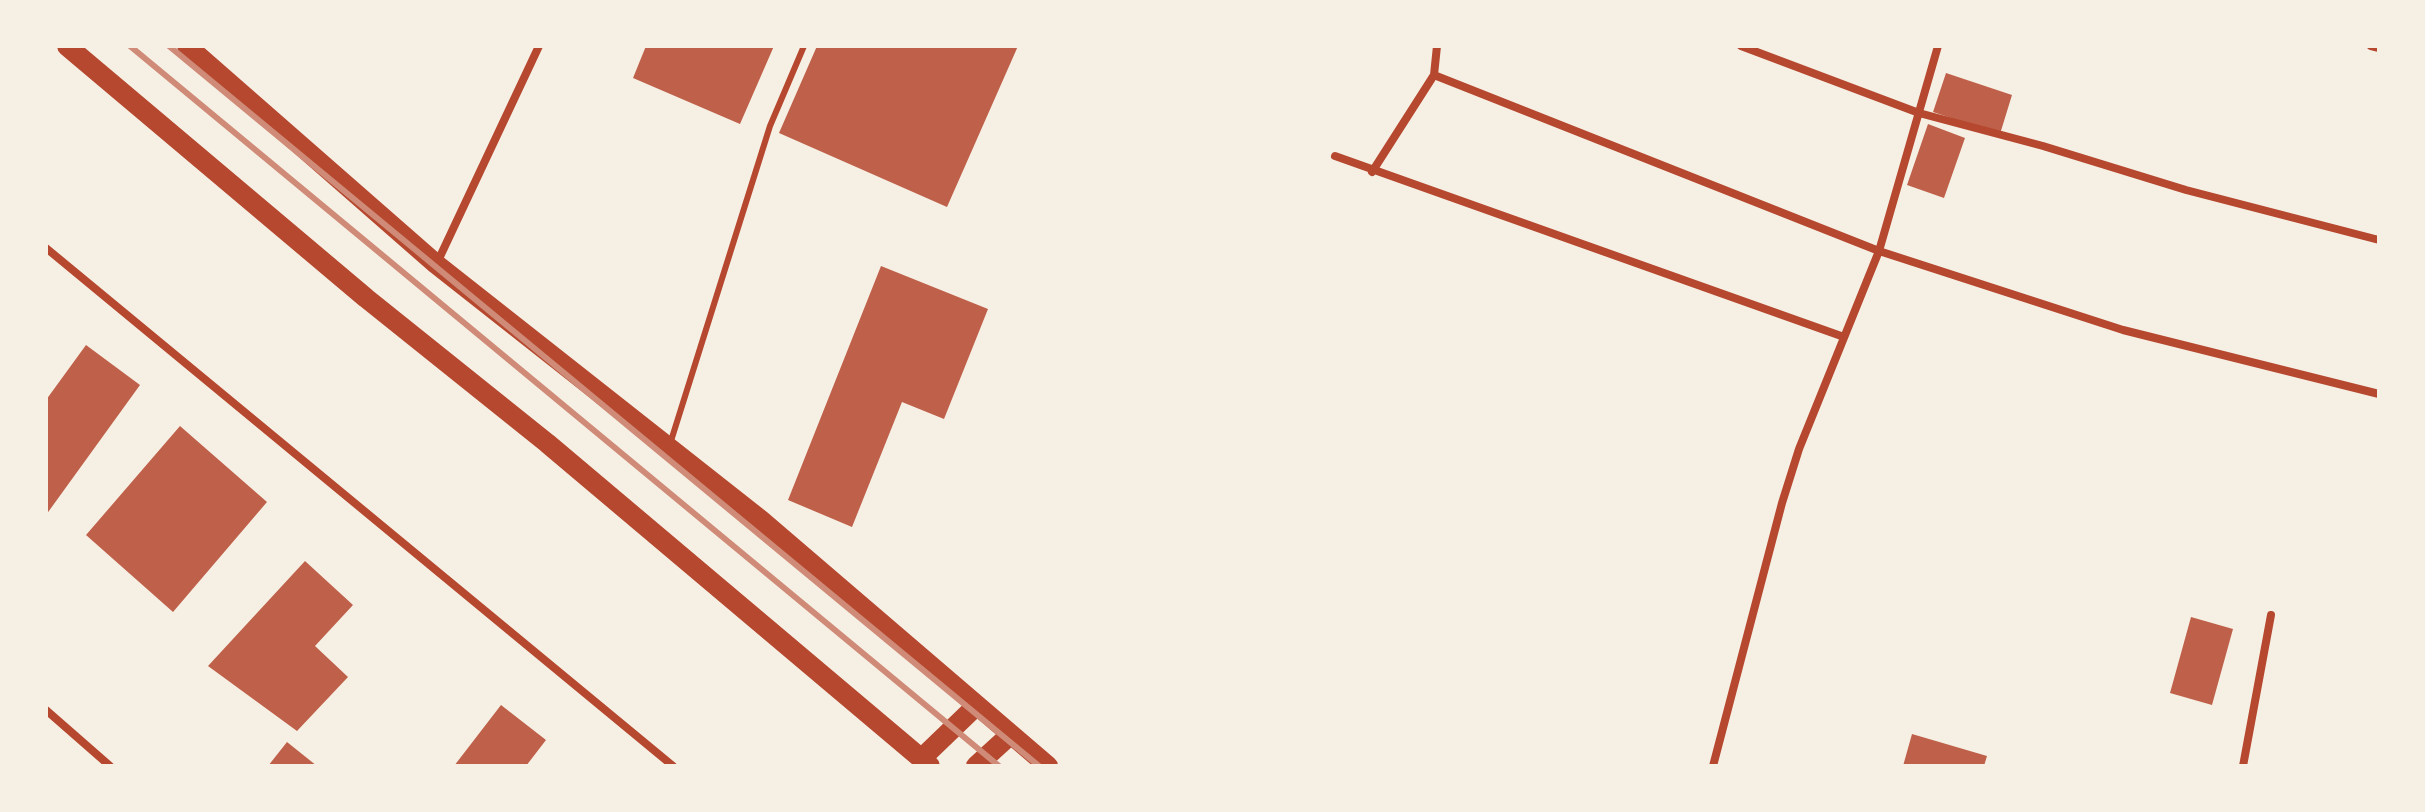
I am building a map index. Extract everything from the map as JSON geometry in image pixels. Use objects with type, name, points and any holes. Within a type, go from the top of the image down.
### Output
[{"type":"main road","points":[[67,46],[366,298],[547,443],[925,762],[975,707]]},
{"type":"main road","points":[[187,46],[436,264],[761,520],[975,707],[1048,766]]},
{"type":"main road","points":[[976,766],[1010,735]]},
{"type":"street","points":[[436,264],[539,46]]},
{"type":"street","points":[[1372,172],[1434,75],[1437,46]]},
{"type":"street","points":[[1741,46],[1919,113],[2043,146],[2186,190],[2379,240]]},
{"type":"street","points":[[1713,766],[1782,503],[1879,251],[1938,46]]},
{"type":"street","points":[[2371,46],[2379,48]]},
{"type":"street","points":[[1434,75],[1879,251],[2123,330],[2379,394]]},
{"type":"street","points":[[1335,156],[1372,172],[1844,337]]},
{"type":"street","points":[[46,248],[673,766]]},
{"type":"street","points":[[2243,766],[2271,615]]},
{"type":"street","points":[[46,710],[110,766]]},
{"type":"lane","points":[[669,447],[770,126],[804,46]]},
{"type":"building","points":[[646,46],[774,46],[740,124],[633,78]]},
{"type":"building","points":[[817,46],[1018,46],[947,207],[779,133]]},
{"type":"building","points":[[1946,73],[2012,95],[2000,134],[1933,112]]},
{"type":"building","points":[[1928,124],[1965,138],[1944,198],[1907,185]]},
{"type":"building","points":[[881,266],[988,309],[944,419],[902,402],[852,527],[788,500]]},
{"type":"building","points":[[86,345],[140,385],[46,515],[46,400]]},
{"type":"building","points":[[180,426],[267,502],[173,612],[86,535]]},
{"type":"building","points":[[305,561],[353,605],[315,646],[348,677],[297,731],[208,666]]},
{"type":"building","points":[[2191,617],[2233,629],[2212,705],[2170,693]]},
{"type":"building","points":[[501,705],[546,740],[526,766],[454,766]]},
{"type":"building","points":[[1912,734],[1987,756],[1984,766],[1903,766]]},
{"type":"building","points":[[287,742],[317,766],[268,766]]},
{"type":"railway","points":[[130,46],[999,766]]},
{"type":"railway","points":[[169,46],[1039,766]]}]
